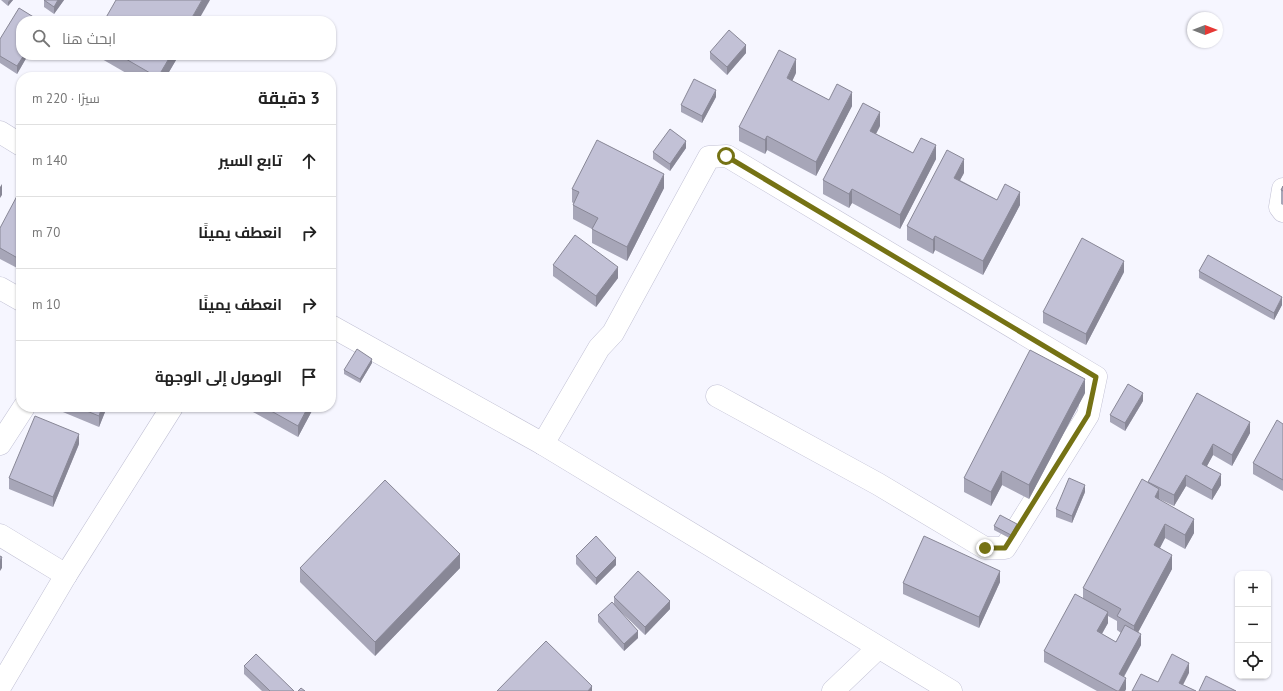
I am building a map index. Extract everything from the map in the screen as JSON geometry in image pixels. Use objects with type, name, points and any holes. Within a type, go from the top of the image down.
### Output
[{"type":"street","points":[[0,132],[16,142]]},
{"type":"street","points":[[543,444],[599,348],[614,333],[709,157],[726,156],[1096,377],[1088,415],[1005,548],[985,548],[878,484],[717,396]]},
{"type":"street","points":[[1283,189],[1280,207],[1283,211]]},
{"type":"street","points":[[0,288],[16,297]]},
{"type":"street","points":[[336,329],[543,444],[951,691]]},
{"type":"street","points":[[2,678],[169,412]]},
{"type":"street","points":[[0,444],[12,415]]},
{"type":"street","points":[[0,535],[66,575]]},
{"type":"street","points":[[833,691],[878,648]]},
{"type":"building","points":[[44,0],[58,0],[54,7]]},
{"type":"building","points":[[116,0],[202,0],[193,16],[107,16]]},
{"type":"building","points":[[19,8],[32,16],[16,16],[16,60],[21,60],[17,66],[0,56],[0,39]]},
{"type":"building","points":[[729,30],[746,45],[727,67],[710,52]]},
{"type":"building","points":[[779,50],[796,59],[787,78],[829,100],[837,84],[852,92],[816,162],[767,136],[765,140],[739,127]]},
{"type":"building","points":[[128,60],[168,60],[161,72],[148,72]]},
{"type":"building","points":[[694,79],[716,90],[702,116],[681,105]]},
{"type":"building","points":[[863,103],[880,112],[870,131],[913,153],[921,138],[936,145],[900,215],[852,189],[849,194],[823,180]]},
{"type":"building","points":[[670,129],[686,141],[670,164],[653,152]]},
{"type":"building","points":[[597,140],[664,174],[627,247],[592,229],[598,218],[573,205],[579,192],[572,189]]},
{"type":"building","points":[[947,150],[964,159],[954,178],[997,200],[1005,184],[1020,192],[983,261],[935,236],[933,240],[907,226]]},
{"type":"building","points":[[16,198],[16,257],[0,248],[0,228]]},
{"type":"building","points":[[575,235],[618,267],[596,296],[553,265]]},
{"type":"building","points":[[1082,238],[1124,261],[1086,334],[1043,312]]},
{"type":"building","points":[[1208,255],[1282,297],[1274,313],[1199,271]]},
{"type":"building","points":[[357,349],[372,359],[360,379],[344,370]]},
{"type":"building","points":[[1030,350],[1085,379],[1029,485],[1002,471],[991,492],[964,478]]},
{"type":"building","points":[[1128,384],[1143,393],[1125,423],[1110,415]]},
{"type":"building","points":[[1197,393],[1250,422],[1232,455],[1213,444],[1202,464],[1221,474],[1212,490],[1186,475],[1174,495],[1148,482]]},
{"type":"building","points":[[89,412],[100,412],[99,416]]},
{"type":"building","points":[[273,412],[305,412],[298,426]]},
{"type":"building","points":[[35,416],[79,434],[53,497],[9,478]]},
{"type":"building","points":[[1277,420],[1283,424],[1283,480],[1253,463]]},
{"type":"building","points":[[1069,478],[1085,485],[1072,516],[1056,509]]},
{"type":"building","points":[[1142,479],[1159,489],[1155,497],[1194,519],[1185,535],[1165,524],[1154,545],[1172,555],[1134,626],[1117,616],[1121,609],[1083,588]]},
{"type":"building","points":[[385,480],[460,554],[375,642],[300,568]]},
{"type":"building","points":[[1000,515],[1017,524],[1011,535],[994,526]]},
{"type":"building","points":[[596,536],[616,558],[596,578],[576,556]]},
{"type":"building","points":[[924,536],[1000,571],[979,617],[903,583]]},
{"type":"building","points":[[638,571],[670,601],[645,627],[614,597]]},
{"type":"building","points":[[1075,594],[1108,612],[1097,631],[1116,642],[1125,625],[1141,634],[1119,674],[1126,678],[1119,691],[1044,651]]},
{"type":"building","points":[[612,602],[638,631],[624,644],[598,615]]},
{"type":"building","points":[[546,641],[592,686],[588,691],[497,691]]},
{"type":"building","points":[[256,654],[294,691],[270,691],[244,666]]},
{"type":"building","points":[[1172,654],[1189,663],[1179,683],[1196,691],[1132,691],[1141,674],[1158,682]]},
{"type":"building","points":[[1206,676],[1236,691],[1199,691]]},
{"type":"building","points":[[301,688],[305,691],[298,691]]},
{"type":"route","points":[[726,156],[1096,377],[1088,415],[1005,548],[985,548]]}]
